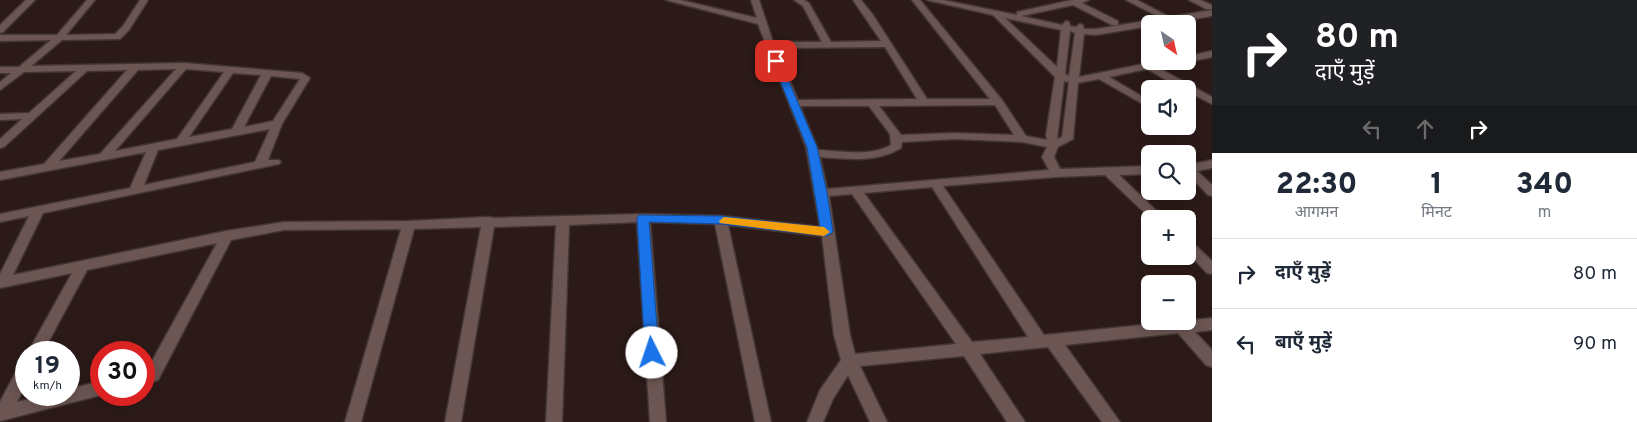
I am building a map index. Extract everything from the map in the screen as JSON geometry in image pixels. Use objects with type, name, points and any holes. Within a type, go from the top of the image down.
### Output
[{"type":"street","points":[[0,30],[31,0]]},
{"type":"street","points":[[0,87],[58,38],[91,0]]},
{"type":"street","points":[[0,38],[117,37],[126,28],[144,0]]},
{"type":"street","points":[[670,0],[762,22]]},
{"type":"street","points":[[755,0],[770,45],[813,153],[822,193],[842,335],[848,361],[879,422]]},
{"type":"street","points":[[798,0],[806,5],[828,45]]},
{"type":"street","points":[[857,0],[869,15],[924,102]]},
{"type":"street","points":[[916,0],[998,102],[1022,139]]},
{"type":"street","points":[[931,0],[979,6],[995,13],[1096,32],[1211,9]]},
{"type":"street","points":[[952,0],[1020,14],[1065,26]]},
{"type":"street","points":[[1020,14],[1085,0]]},
{"type":"street","points":[[1130,0],[1162,15],[1211,9]]},
{"type":"street","points":[[1193,0],[1211,9]]},
{"type":"street","points":[[1069,2],[1116,23]]},
{"type":"street","points":[[995,13],[1060,76],[1074,81],[1141,67]]},
{"type":"street","points":[[1080,29],[1141,19]]},
{"type":"street","points":[[1056,173],[1048,157],[1052,145],[1051,135],[1065,26]]},
{"type":"street","points":[[896,139],[955,136],[1022,139],[1052,145],[1067,139],[1080,29]]},
{"type":"street","points":[[770,45],[887,44]]},
{"type":"street","points":[[1196,57],[1212,54]]},
{"type":"street","points":[[1201,56],[1212,62]]},
{"type":"street","points":[[48,167],[136,66]]},
{"type":"street","points":[[0,70],[184,66],[302,76],[305,78],[277,124],[260,165]]},
{"type":"street","points":[[104,156],[184,66]]},
{"type":"street","points":[[0,145],[86,68]]},
{"type":"street","points":[[181,141],[231,70]]},
{"type":"street","points":[[1155,70],[1212,101]]},
{"type":"street","points":[[236,132],[268,72]]},
{"type":"street","points":[[1101,76],[1141,100]]},
{"type":"street","points":[[793,103],[998,102]]},
{"type":"street","points":[[813,153],[871,155],[891,151],[897,146],[895,134],[872,103]]},
{"type":"street","points":[[0,117],[33,116]]},
{"type":"street","points":[[0,176],[277,124]]},
{"type":"street","points":[[135,191],[154,146]]},
{"type":"street","points":[[0,218],[275,162]]},
{"type":"street","points":[[1196,167],[1212,164]]},
{"type":"street","points":[[822,193],[1056,173],[1141,170]]},
{"type":"street","points":[[1108,172],[1149,210]]},
{"type":"street","points":[[1196,176],[1212,192]]},
{"type":"street","points":[[934,183],[1046,341],[1112,422]]},
{"type":"street","points":[[855,190],[968,349],[1017,422]]},
{"type":"street","points":[[2,283],[38,210]]},
{"type":"street","points":[[2,283],[226,236],[284,226],[409,225],[488,221],[643,218],[721,220],[827,232]]},
{"type":"street","points":[[643,218],[658,422]]},
{"type":"street","points":[[554,422],[563,220]]},
{"type":"street","points":[[721,220],[762,422]]},
{"type":"street","points":[[453,422],[488,221]]},
{"type":"street","points":[[353,422],[409,225]]},
{"type":"street","points":[[155,370],[226,236]]},
{"type":"street","points":[[1196,254],[1212,269]]},
{"type":"street","points":[[41,341],[83,265]]},
{"type":"street","points":[[1196,326],[1212,324]]},
{"type":"street","points":[[848,361],[1153,330]]},
{"type":"street","points":[[1185,330],[1212,360]]},
{"type":"street","points":[[815,422],[826,395],[848,361]]},
{"type":"street","points":[[1,414],[15,388]]},
{"type":"street","points":[[1,414],[90,391]]},
{"type":"slow traffic","points":[[724,221],[824,232]]},
{"type":"route","points":[[652,353],[643,218],[721,220],[827,232],[822,193],[812,147],[776,61]]}]
